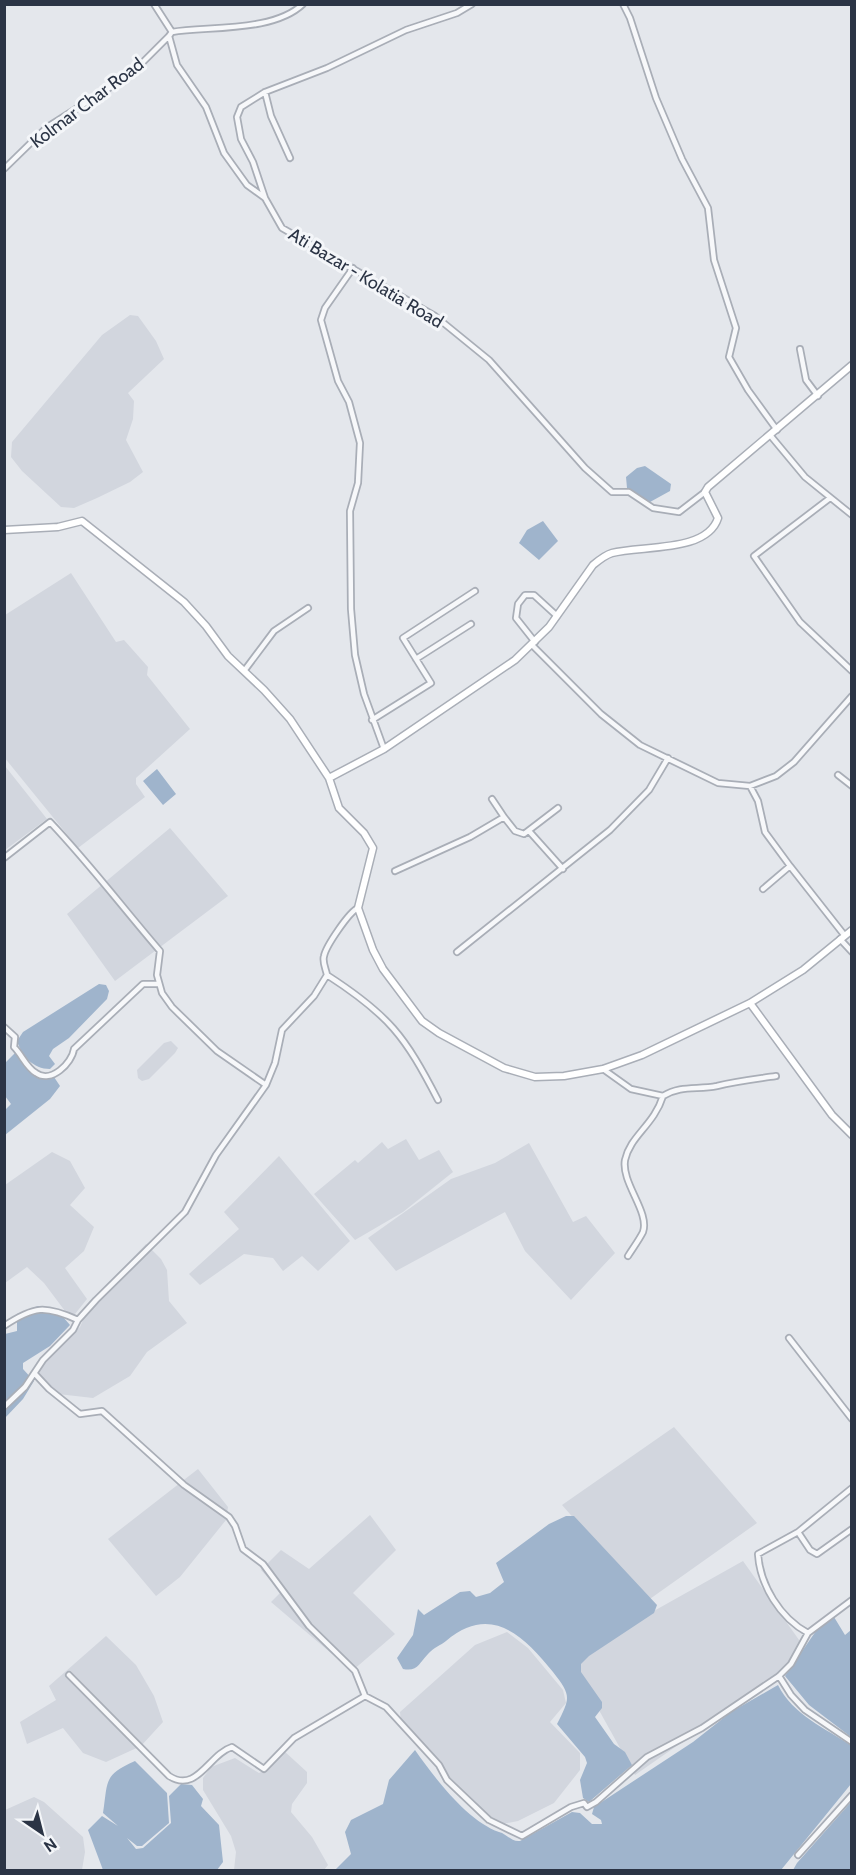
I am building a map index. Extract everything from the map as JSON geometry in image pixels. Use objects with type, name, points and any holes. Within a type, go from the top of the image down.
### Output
[{"type":"main road","points":[[329,778],[381,750],[496,674],[534,644],[557,616],[592,565],[602,558],[613,553],[676,545],[696,539],[712,530],[718,518],[705,492],[738,460],[818,396],[852,365]]},
{"type":"main road","points":[[4,530],[58,526],[82,521],[183,602],[228,656],[290,719],[329,778],[339,808],[364,833],[373,848],[358,908],[383,969],[429,1027],[520,1074],[552,1077],[603,1069],[642,1054],[750,1003],[803,970],[852,930]]},
{"type":"main road","points":[[750,1003],[831,1115],[852,1135]]},
{"type":"street","name":"Ati Bazar - Kolatia Road","points":[[154,4],[170,34],[177,65],[206,107],[224,153],[247,185],[265,198],[282,228],[435,316],[489,360],[585,468],[612,492],[629,492],[653,508],[679,512],[705,492]]},
{"type":"street","points":[[170,34],[275,20],[286,16],[303,4]]},
{"type":"street","points":[[265,198],[253,162],[241,139],[237,117],[241,107],[265,92],[327,68],[406,30],[457,13],[472,4]]},
{"type":"street","points":[[623,4],[669,129],[708,208],[714,260],[736,328],[729,357],[748,390],[777,430]]},
{"type":"street","name":"Kolmar Char Road","points":[[4,169],[46,128],[131,74],[170,34]]},
{"type":"street","points":[[265,92],[271,116],[290,158]]},
{"type":"street","points":[[353,268],[325,308],[321,320],[338,381],[349,402],[360,443],[358,483],[350,511],[351,609],[355,656],[381,750]]},
{"type":"street","points":[[800,349],[806,380],[818,396]]},
{"type":"street","points":[[770,435],[805,477],[852,515]]},
{"type":"street","points":[[830,498],[754,556],[800,622],[852,672]]},
{"type":"street","points":[[372,720],[431,683],[403,638],[475,591]]},
{"type":"street","points":[[557,616],[534,595],[525,595],[518,604],[516,618],[534,644],[601,714],[640,745],[718,783],[750,786],[776,776],[794,762],[852,696]]},
{"type":"street","points":[[244,671],[274,631],[308,608]]},
{"type":"street","points":[[416,659],[471,624]]},
{"type":"street","points":[[457,952],[610,830],[649,789],[668,758]]},
{"type":"street","points":[[838,775],[852,786]]},
{"type":"street","points":[[750,786],[758,801],[765,832],[852,952]]},
{"type":"street","points":[[492,799],[504,817],[520,834],[529,831],[558,808]]},
{"type":"street","points":[[395,871],[470,837],[504,817]]},
{"type":"street","points":[[4,858],[50,822],[90,864],[106,889],[160,951],[157,975],[162,993],[172,1007],[217,1051],[266,1085]]},
{"type":"street","points":[[529,831],[563,869]]},
{"type":"street","points":[[763,889],[790,866]]},
{"type":"street","points":[[358,908],[350,913],[325,953],[323,963],[327,975],[370,1004],[388,1020],[415,1055],[438,1100]]},
{"type":"street","points":[[4,1407],[35,1374],[39,1365],[73,1330],[78,1320],[184,1212],[216,1155],[266,1085],[275,1063],[282,1030],[314,996],[327,975]]},
{"type":"street","points":[[4,1027],[15,1037],[14,1047],[36,1074],[46,1076],[62,1069],[73,1059],[74,1049],[143,984],[159,984]]},
{"type":"street","points":[[603,1069],[631,1089],[663,1096]]},
{"type":"street","points":[[628,1256],[643,1231],[644,1220],[629,1182],[625,1163],[630,1145],[654,1118],[663,1096],[674,1089],[685,1087],[715,1086],[731,1081],[776,1076]]},
{"type":"street","points":[[4,1326],[23,1312],[38,1308],[64,1313],[78,1320]]},
{"type":"street","points":[[789,1338],[852,1419]]},
{"type":"street","points":[[35,1374],[48,1389],[80,1414],[102,1411],[184,1485],[229,1517],[235,1526],[243,1549],[263,1564],[309,1626],[355,1671],[365,1696],[386,1707],[439,1765],[447,1780],[489,1820],[522,1836],[571,1807],[584,1803],[587,1807],[596,1802],[647,1757],[702,1728],[779,1676],[791,1664],[808,1633],[852,1600]]},
{"type":"street","points":[[808,1633],[792,1625],[784,1616],[763,1581],[758,1565],[758,1554],[798,1532],[852,1488]]},
{"type":"street","points":[[798,1532],[810,1550],[817,1554],[852,1529]]},
{"type":"street","points":[[69,1676],[170,1776],[184,1781],[193,1779],[221,1753],[232,1747],[264,1769],[294,1738],[365,1696]]},
{"type":"street","points":[[779,1676],[798,1704],[852,1742]]},
{"type":"street","points":[[798,1855],[852,1795]]},
{"type":"shaded area","points":[[130,315],[138,316],[156,341],[164,359],[128,393],[134,401],[133,419],[126,440],[143,472],[130,482],[74,508],[61,507],[22,471],[11,457],[12,442],[102,335]]},
{"type":"shaded area","points":[[71,573],[116,642],[124,640],[148,667],[147,675],[190,729],[136,778],[136,784],[145,797],[78,848],[4,757],[5,615]]},
{"type":"shaded area","points":[[5,766],[47,819],[4,850]]},
{"type":"shaded area","points":[[170,828],[228,896],[115,981],[67,914]]},
{"type":"shaded area","points":[[171,1041],[178,1048],[175,1053],[149,1079],[142,1081],[138,1078],[137,1070],[164,1043]]},
{"type":"shaded area","points":[[406,1139],[419,1160],[439,1150],[453,1172],[403,1212],[355,1240],[314,1194],[355,1160],[358,1163],[382,1142],[388,1149]]},
{"type":"shaded area","points":[[529,1143],[573,1222],[586,1216],[615,1253],[571,1300],[525,1251],[505,1212],[396,1271],[368,1238],[451,1179],[495,1163]]},
{"type":"shaded area","points":[[52,1152],[70,1161],[85,1188],[70,1205],[94,1227],[84,1251],[65,1268],[87,1299],[71,1319],[44,1283],[27,1267],[5,1283],[5,1185]]},
{"type":"shaded area","points":[[279,1156],[350,1241],[318,1271],[302,1256],[283,1271],[273,1258],[244,1254],[200,1285],[189,1274],[239,1229],[224,1212]]},
{"type":"shaded area","points":[[146,1244],[161,1259],[167,1270],[169,1301],[187,1323],[147,1352],[130,1376],[93,1398],[58,1394],[43,1383],[36,1363],[80,1327],[92,1300]]},
{"type":"shaded area","points":[[674,1427],[757,1523],[647,1601],[562,1505]]},
{"type":"shaded area","points":[[198,1469],[228,1507],[226,1520],[180,1577],[156,1596],[108,1539]]},
{"type":"shaded area","points":[[370,1515],[396,1550],[353,1593],[395,1634],[352,1671],[271,1602],[281,1592],[261,1570],[281,1550],[309,1569]]},
{"type":"shaded area","points":[[743,1561],[809,1654],[635,1775],[570,1658]]},
{"type":"shaded area","points":[[507,1632],[528,1648],[563,1690],[566,1703],[550,1722],[580,1753],[580,1770],[554,1803],[518,1821],[498,1825],[443,1779],[436,1761],[401,1722],[400,1712],[475,1645]]},
{"type":"shaded area","points":[[106,1636],[136,1665],[154,1696],[163,1722],[141,1746],[106,1762],[83,1753],[63,1728],[27,1744],[20,1722],[56,1700],[49,1686]]},
{"type":"shaded area","points":[[283,1750],[307,1772],[307,1783],[292,1804],[291,1812],[312,1837],[328,1865],[324,1870],[234,1870],[236,1852],[231,1836],[203,1790],[203,1778],[211,1767],[235,1758],[259,1773],[266,1770]]},
{"type":"shaded area","points":[[34,1797],[44,1802],[83,1837],[85,1852],[82,1870],[5,1870],[5,1810]]},
{"type":"water","points":[[645,466],[671,484],[670,491],[650,502],[627,488],[626,477],[637,468]]},
{"type":"water","points":[[543,521],[558,541],[539,560],[519,543],[527,530]]},
{"type":"water","points":[[157,769],[176,794],[163,805],[143,781]]},
{"type":"water","points":[[99,984],[106,985],[109,991],[107,999],[69,1038],[53,1049],[49,1056],[55,1064],[50,1069],[38,1067],[29,1061],[17,1041],[23,1032]]},
{"type":"water","points":[[15,1053],[34,1074],[54,1077],[60,1086],[50,1099],[5,1135],[5,1110],[11,1104],[5,1096],[5,1063]]},
{"type":"water","points":[[38,1306],[57,1310],[70,1325],[50,1346],[23,1363],[23,1369],[34,1381],[23,1399],[5,1418],[5,1334],[17,1331],[17,1314]]},
{"type":"water","points":[[566,1516],[574,1516],[657,1605],[654,1613],[589,1656],[581,1664],[581,1672],[602,1702],[602,1708],[595,1717],[614,1744],[625,1752],[632,1765],[589,1802],[583,1798],[580,1780],[587,1763],[585,1757],[557,1724],[565,1708],[566,1692],[542,1659],[518,1636],[492,1625],[478,1625],[462,1630],[435,1648],[415,1668],[403,1669],[397,1658],[413,1635],[418,1609],[424,1615],[460,1592],[470,1591],[476,1597],[490,1593],[504,1582],[496,1563],[549,1524]]},
{"type":"water","points":[[834,1617],[845,1635],[851,1630],[851,1737],[809,1705],[785,1676],[818,1628]]},
{"type":"water","points":[[778,1685],[792,1705],[801,1713],[852,1746],[851,1784],[781,1870],[335,1870],[351,1854],[345,1832],[351,1820],[383,1804],[389,1780],[415,1750],[441,1785],[463,1808],[487,1826],[520,1841],[572,1812],[580,1813],[592,1824],[602,1824],[601,1820],[592,1814],[594,1807],[693,1742],[731,1712]]},
{"type":"water","points":[[135,1761],[167,1793],[169,1823],[142,1846],[137,1846],[127,1838],[136,1849],[143,1848],[171,1823],[169,1796],[181,1784],[192,1785],[203,1799],[201,1806],[219,1825],[223,1862],[217,1870],[103,1870],[88,1830],[102,1816],[118,1826],[103,1813],[107,1786],[112,1775]]},
{"type":"water","points":[[851,1802],[851,1870],[793,1870],[797,1863]]}]
